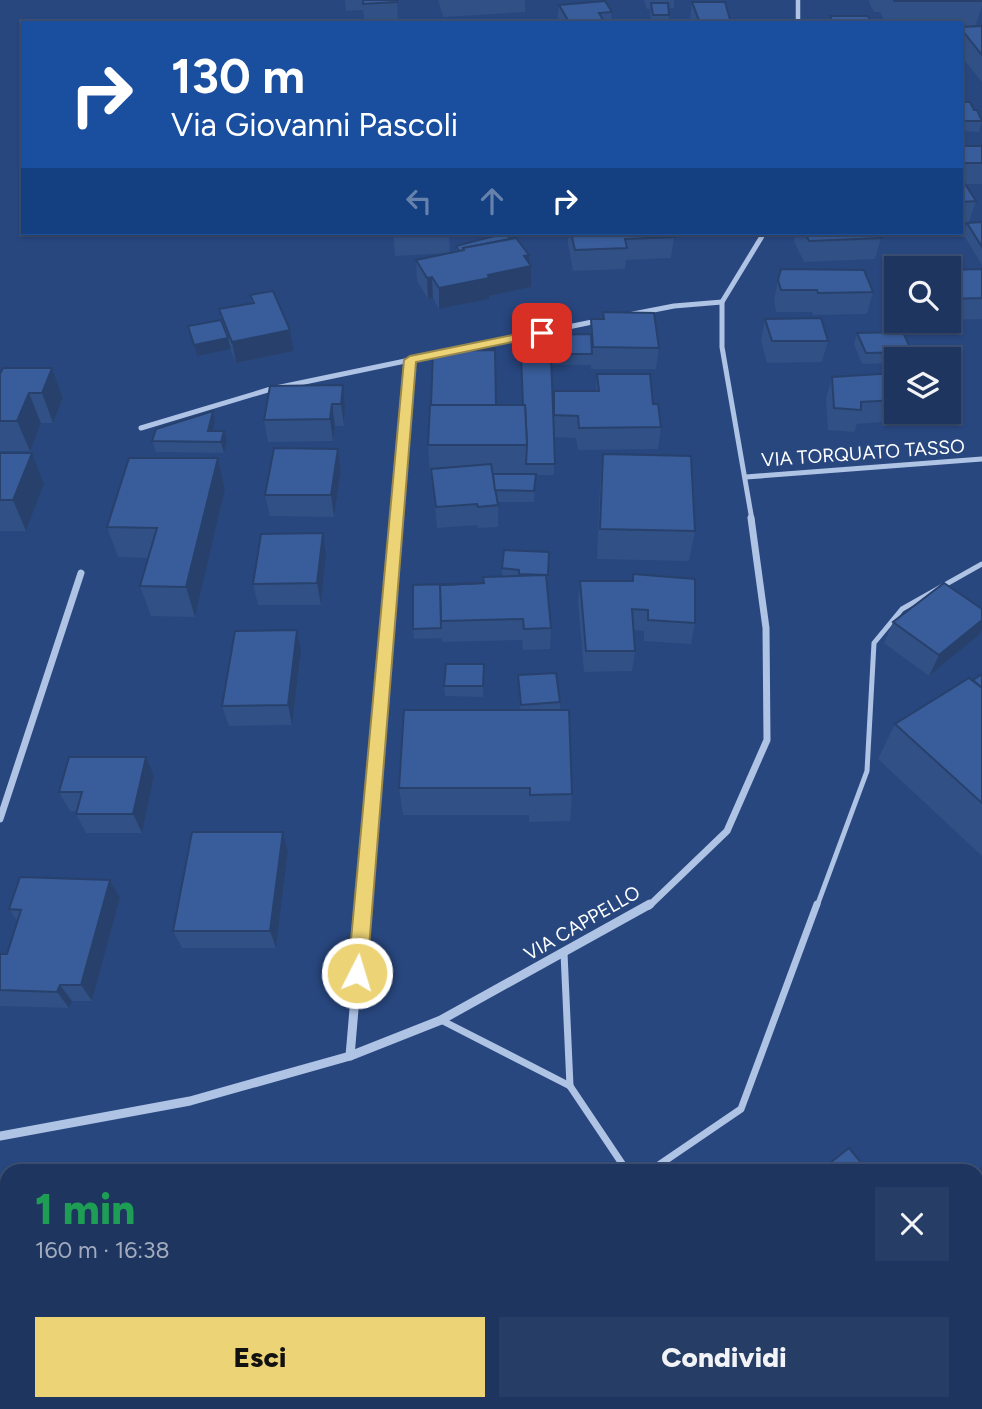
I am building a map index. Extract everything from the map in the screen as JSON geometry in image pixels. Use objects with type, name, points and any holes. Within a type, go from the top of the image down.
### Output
[{"type":"street","points":[[798,0],[799,21]]},
{"type":"street","points":[[621,316],[674,306],[722,302],[763,235]]},
{"type":"street","name":"VIA CAPPELLO","points":[[0,1136],[190,1101],[350,1056],[441,1020],[647,907],[727,831],[767,740],[766,628],[746,477],[722,347],[722,302]]},
{"type":"street","points":[[141,428],[271,388],[608,319]]},
{"type":"street","points":[[350,1056],[410,360]]},
{"type":"street","name":"VIA TORQUATO TASSO","points":[[746,477],[982,459]]},
{"type":"street","points":[[0,819],[81,573]]},
{"type":"lane","points":[[660,1164],[741,1109],[867,771],[874,643],[902,609],[982,564]]},
{"type":"lane","points":[[564,952],[569,1086]]},
{"type":"lane","points":[[441,1020],[569,1086],[622,1164]]},
{"type":"building","points":[[363,0],[397,0],[397,2],[363,4]]},
{"type":"building","points":[[982,0],[982,1],[894,1]]},
{"type":"building","points":[[605,1],[612,12],[599,13],[604,21],[568,21],[559,5]]},
{"type":"building","points":[[692,2],[725,2],[730,21],[699,21]]},
{"type":"building","points":[[651,3],[668,3],[669,15],[653,15]]},
{"type":"building","points":[[830,16],[868,16],[870,21],[832,21]]},
{"type":"building","points":[[982,26],[982,55],[963,31],[963,27]]},
{"type":"building","points":[[963,102],[970,102],[982,121],[963,121]]},
{"type":"building","points":[[963,146],[982,146],[982,163],[963,163]]},
{"type":"building","points":[[963,184],[965,184],[976,201],[963,202]]},
{"type":"building","points":[[982,222],[982,247],[967,223]]},
{"type":"building","points":[[498,235],[507,235],[510,239],[463,248],[463,251],[459,251],[456,246]]},
{"type":"building","points":[[571,235],[674,237],[625,239],[627,248],[575,250]]},
{"type":"building","points":[[806,235],[879,235],[881,238],[809,241]]},
{"type":"building","points":[[516,238],[529,255],[524,256],[531,266],[488,275],[489,278],[439,288],[432,277],[427,278],[416,260],[464,250],[463,248]]},
{"type":"building","points":[[781,269],[864,270],[873,292],[818,293],[817,290],[781,290],[778,280]]},
{"type":"building","points":[[982,269],[982,298],[961,299],[961,270]]},
{"type":"building","points":[[273,291],[290,330],[232,342],[219,309],[254,303],[250,295]]},
{"type":"building","points":[[603,312],[654,313],[659,348],[593,347],[591,319],[604,319]]},
{"type":"building","points":[[821,318],[828,341],[772,341],[765,319]]},
{"type":"building","points":[[221,320],[228,338],[194,345],[188,326]]},
{"type":"building","points":[[550,325],[550,335],[591,334],[592,354],[551,354],[555,464],[526,464],[520,331]]},
{"type":"building","points":[[857,333],[903,333],[910,347],[884,347],[884,353],[866,353]]},
{"type":"building","points":[[495,348],[495,350],[467,350]]},
{"type":"building","points":[[495,350],[496,405],[431,405],[433,351]]},
{"type":"building","points":[[3,368],[52,368],[42,393],[29,393],[17,421],[0,421],[0,374]]},
{"type":"building","points":[[597,374],[650,374],[653,404],[658,404],[661,427],[579,428],[578,416],[554,415],[554,391],[599,391]]},
{"type":"building","points":[[884,374],[884,401],[861,402],[861,410],[834,408],[832,377]]},
{"type":"building","points":[[343,385],[341,404],[332,404],[330,419],[264,420],[270,386]]},
{"type":"building","points":[[430,405],[525,405],[527,445],[428,445]]},
{"type":"building","points":[[213,411],[208,431],[224,431],[221,442],[152,441],[156,429]]},
{"type":"building","points":[[274,448],[338,449],[331,495],[265,495]]},
{"type":"building","points":[[0,453],[32,453],[13,500],[0,500]]},
{"type":"building","points":[[603,454],[691,456],[695,531],[600,529]]},
{"type":"building","points":[[129,458],[218,458],[186,587],[140,586],[157,528],[107,527]]},
{"type":"building","points":[[491,464],[498,505],[436,507],[431,469]]},
{"type":"building","points":[[493,474],[536,474],[534,491],[495,490]]},
{"type":"building","points":[[323,533],[317,583],[253,584],[261,534]]},
{"type":"building","points":[[504,550],[549,552],[548,575],[519,574],[519,570],[502,568]]},
{"type":"building","points":[[633,574],[695,579],[695,623],[648,620],[648,610],[632,609],[635,651],[586,651],[580,581],[633,581]]},
{"type":"building","points":[[546,575],[551,628],[524,629],[523,619],[441,621],[440,585],[484,583],[483,577]]},
{"type":"building","points":[[483,583],[440,585],[441,628],[413,629],[413,585]]},
{"type":"building","points":[[944,583],[982,609],[982,620],[939,655],[893,622]]},
{"type":"building","points":[[297,630],[288,705],[222,706],[235,631]]},
{"type":"building","points":[[446,664],[484,664],[483,686],[444,686]]},
{"type":"building","points":[[556,673],[560,702],[521,705],[518,675]]},
{"type":"building","points":[[982,674],[982,688],[973,680]]},
{"type":"building","points":[[969,678],[982,688],[982,803],[895,724]]},
{"type":"building","points":[[404,710],[569,710],[572,794],[530,795],[530,788],[399,788]]},
{"type":"building","points":[[69,757],[146,757],[133,814],[76,814],[82,792],[59,792]]},
{"type":"building","points":[[192,832],[283,832],[270,931],[173,931]]},
{"type":"building","points":[[20,877],[110,880],[81,985],[60,985],[57,992],[0,990],[0,954],[7,954],[21,910],[9,909]]},
{"type":"building","points":[[849,1148],[862,1164],[829,1164]]},
{"type":"route","points":[[357,973],[410,360],[542,333]]}]
